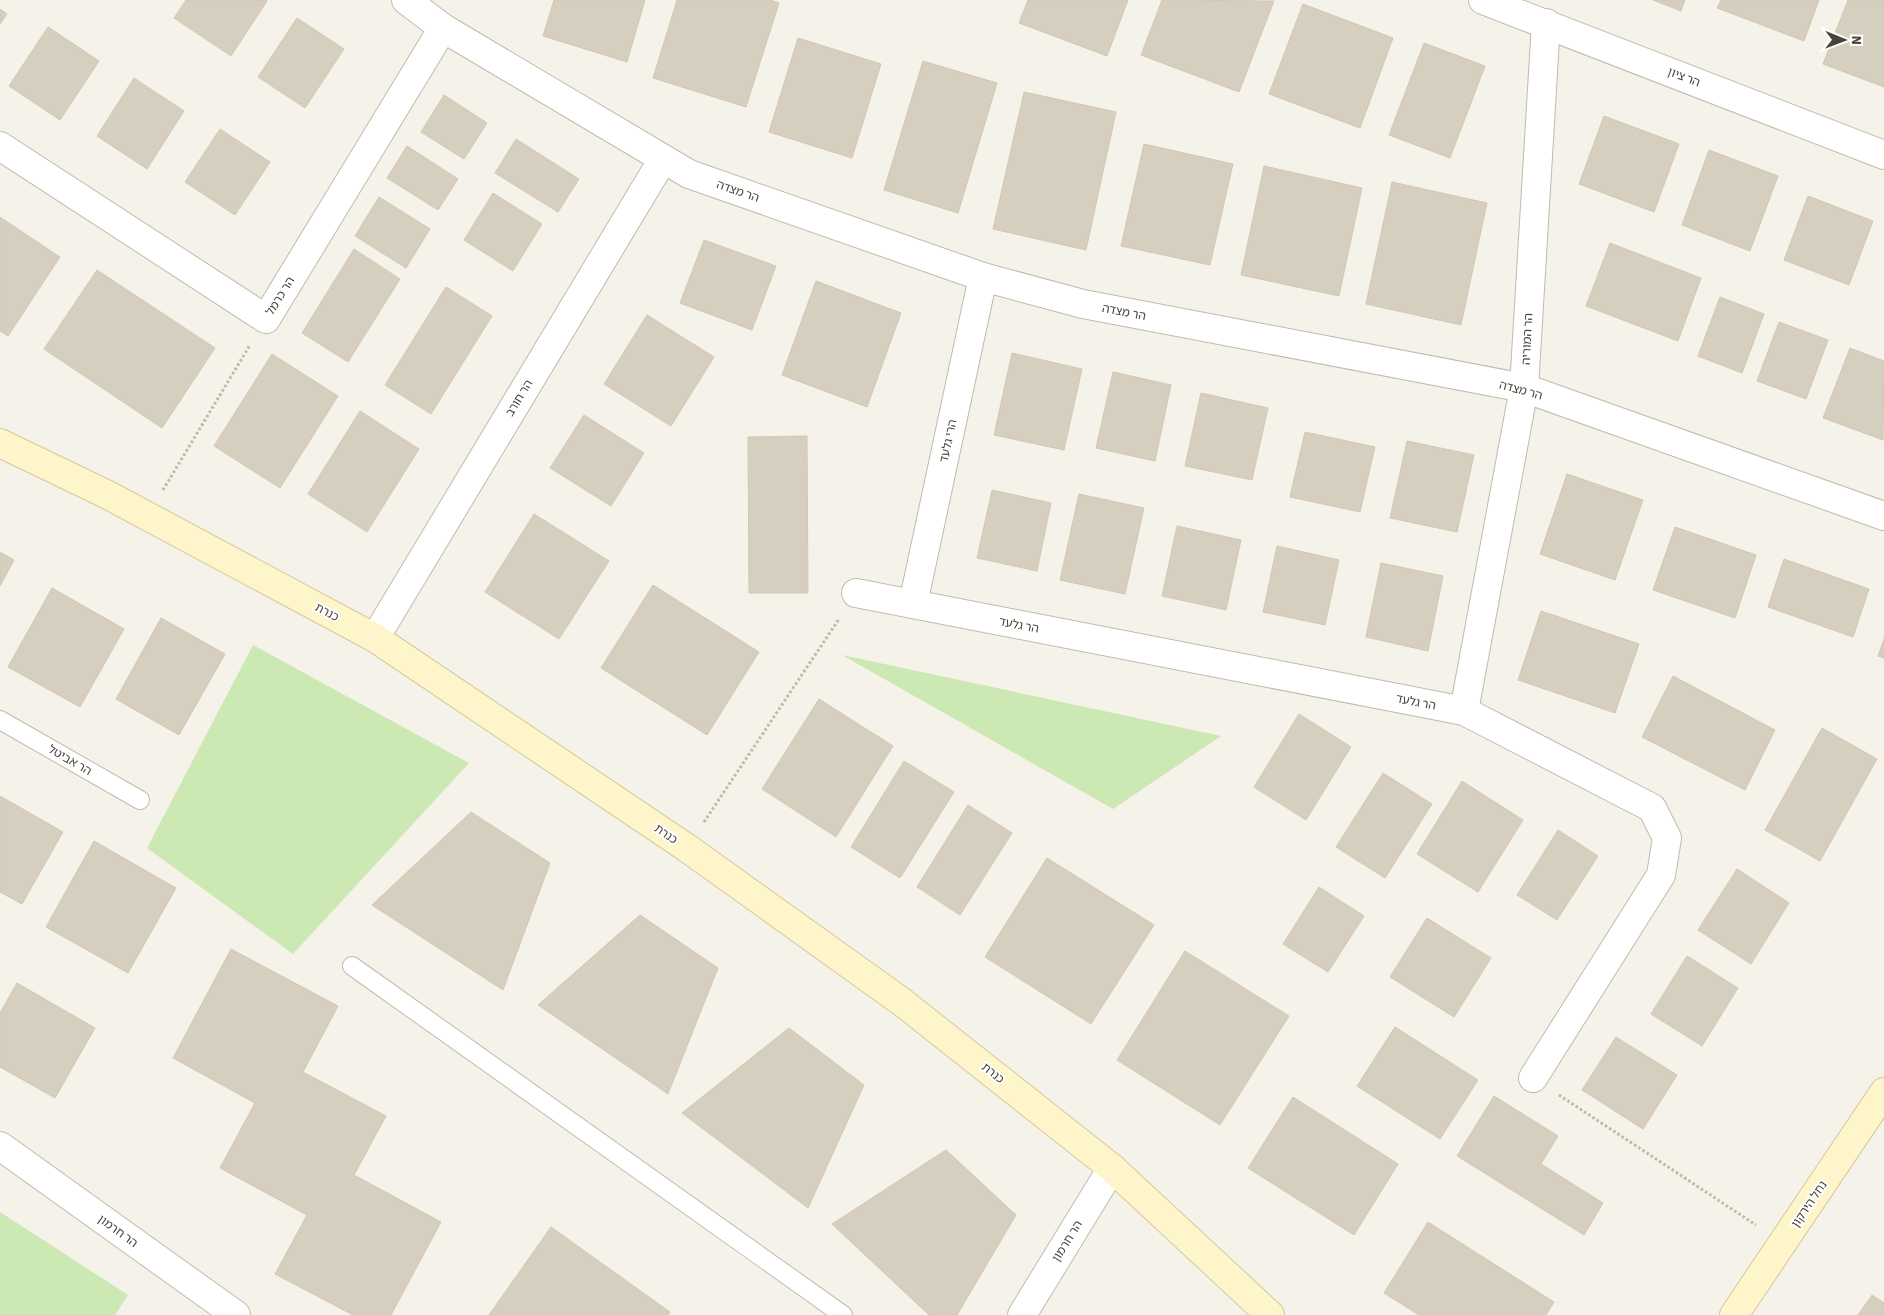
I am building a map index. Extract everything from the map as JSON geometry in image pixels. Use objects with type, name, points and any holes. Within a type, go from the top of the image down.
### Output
[{"type":"street","name":"הר מצדה","points":[[406,0],[443,28],[689,174],[983,277],[1083,304],[1524,388],[1884,516]]},
{"type":"street","name":"הר ציון","points":[[1483,0],[1884,155]]},
{"type":"street","name":"הר המוריה","points":[[1464,711],[1524,388],[1546,23]]},
{"type":"street","name":"הר כרמל","points":[[0,146],[266,319],[443,28]]},
{"type":"street","name":"הר חורב","points":[[375,638],[663,158]]},
{"type":"street","name":"הרי גלעד","points":[[913,604],[983,277]]},
{"type":"street","name":"כנרת","points":[[0,443],[147,515],[375,638],[687,848],[902,1002],[1112,1168],[1270,1315]]},
{"type":"street","name":"הר גלעד","points":[[856,593],[1464,711],[1652,808],[1667,838],[1661,875],[1533,1078]]},
{"type":"street","name":"נחל הירקון","points":[[1734,1315],[1884,1092]]},
{"type":"street","name":"הר חרמון","points":[[0,1146],[236,1315]]},
{"type":"street","name":"הר חרמון","points":[[1022,1315],[1112,1168]]},
{"type":"lane","name":"הר אביטל","points":[[0,720],[140,800]]},
{"type":"lane","points":[[352,966],[843,1315]]},
{"type":"path","points":[[147,515],[266,319]]},
{"type":"path","points":[[687,848],[825,640]]},
{"type":"path","points":[[1533,1078],[1783,1243]]},
{"type":"green space","points":[[253,645],[469,763],[293,954],[147,848]]},
{"type":"green space","points":[[842,655],[1221,736],[1113,809]]},
{"type":"green space","points":[[0,1212],[128,1295],[115,1315],[0,1315]]},
{"type":"building","points":[[186,0],[267,1],[231,56],[174,18]]},
{"type":"building","points":[[554,0],[645,0],[627,62],[543,36]]},
{"type":"building","points":[[677,0],[770,0],[779,3],[746,107],[653,78]]},
{"type":"building","points":[[1028,0],[1128,0],[1107,56],[1019,23]]},
{"type":"building","points":[[1162,0],[1274,1],[1239,92],[1141,55]]},
{"type":"building","points":[[1653,0],[1685,0],[1681,11]]},
{"type":"building","points":[[1721,0],[1819,0],[1804,41],[1717,8]]},
{"type":"building","points":[[1848,0],[1884,0],[1884,87],[1823,64]]},
{"type":"building","points":[[1303,4],[1393,38],[1360,128],[1269,94]]},
{"type":"building","points":[[0,9],[7,14],[0,24]]},
{"type":"building","points":[[297,18],[344,49],[305,108],[258,77]]},
{"type":"building","points":[[48,27],[99,61],[60,120],[9,86]]},
{"type":"building","points":[[798,38],[881,64],[852,158],[769,132]]},
{"type":"building","points":[[1424,43],[1485,66],[1450,158],[1389,135]]},
{"type":"building","points":[[923,61],[997,83],[958,213],[884,190]]},
{"type":"building","points":[[134,78],[184,111],[147,169],[97,136]]},
{"type":"building","points":[[1024,92],[1116,112],[1086,250],[993,229]]},
{"type":"building","points":[[444,95],[487,123],[464,159],[421,132]]},
{"type":"building","points":[[1604,116],[1679,144],[1654,212],[1579,184]]},
{"type":"building","points":[[220,129],[270,162],[235,215],[185,182]]},
{"type":"building","points":[[516,139],[579,179],[558,212],[495,173]]},
{"type":"building","points":[[1144,144],[1233,164],[1210,265],[1121,246]]},
{"type":"building","points":[[407,146],[458,179],[438,210],[387,178]]},
{"type":"building","points":[[1709,150],[1778,176],[1750,251],[1682,225]]},
{"type":"building","points":[[1264,166],[1362,188],[1339,296],[1241,275]]},
{"type":"building","points":[[1392,182],[1487,203],[1461,325],[1366,304]]},
{"type":"building","points":[[493,193],[542,224],[513,271],[464,240]]},
{"type":"building","points":[[1808,196],[1873,221],[1849,285],[1784,260]]},
{"type":"building","points":[[379,197],[430,229],[406,268],[355,236]]},
{"type":"building","points":[[0,217],[60,257],[8,336],[0,331]]},
{"type":"building","points":[[704,240],[776,266],[752,330],[680,303]]},
{"type":"building","points":[[1610,243],[1701,278],[1678,341],[1586,306]]},
{"type":"building","points":[[354,249],[400,279],[348,362],[302,333]]},
{"type":"building","points":[[97,270],[215,348],[162,428],[44,349]]},
{"type":"building","points":[[816,281],[901,313],[867,407],[782,375]]},
{"type":"building","points":[[446,287],[492,316],[431,414],[385,385]]},
{"type":"building","points":[[1720,297],[1764,314],[1742,373],[1698,356]]},
{"type":"building","points":[[647,315],[714,357],[671,426],[604,384]]},
{"type":"building","points":[[1779,322],[1828,340],[1806,399],[1757,381]]},
{"type":"building","points":[[1850,348],[1884,361],[1883,440],[1823,418]]},
{"type":"building","points":[[1012,353],[1082,369],[1064,450],[994,435]]},
{"type":"building","points":[[272,354],[338,396],[280,488],[214,446]]},
{"type":"building","points":[[1113,372],[1171,385],[1155,461],[1096,448]]},
{"type":"building","points":[[1201,393],[1268,408],[1252,480],[1185,466]]},
{"type":"building","points":[[360,411],[419,449],[367,532],[308,494]]},
{"type":"building","points":[[584,415],[644,453],[611,506],[550,468]]},
{"type":"building","points":[[1305,432],[1375,447],[1360,512],[1290,497]]},
{"type":"building","points":[[807,436],[808,593],[749,593],[748,437]]},
{"type":"building","points":[[1407,441],[1474,455],[1457,532],[1390,518]]},
{"type":"building","points":[[1567,474],[1643,500],[1615,580],[1540,554]]},
{"type":"building","points":[[992,490],[1051,503],[1037,571],[977,558]]},
{"type":"building","points":[[1079,494],[1144,508],[1125,594],[1060,580]]},
{"type":"building","points":[[534,514],[609,561],[559,639],[485,592]]},
{"type":"building","points":[[1177,526],[1241,540],[1226,610],[1162,596]]},
{"type":"building","points":[[1675,527],[1756,555],[1735,618],[1653,590]]},
{"type":"building","points":[[1277,546],[1339,560],[1325,625],[1263,612]]},
{"type":"building","points":[[0,552],[14,560],[0,586]]},
{"type":"building","points":[[1784,559],[1869,589],[1853,637],[1768,607]]},
{"type":"building","points":[[1381,563],[1443,576],[1428,651],[1366,637]]},
{"type":"building","points":[[653,585],[759,652],[707,735],[601,668]]},
{"type":"building","points":[[52,588],[124,629],[80,707],[8,667]]},
{"type":"building","points":[[1541,611],[1639,644],[1615,713],[1518,680]]},
{"type":"building","points":[[161,618],[225,654],[179,735],[116,699]]},
{"type":"building","points":[[1884,639],[1884,658],[1878,656]]},
{"type":"building","points":[[1673,676],[1775,730],[1745,790],[1642,737]]},
{"type":"building","points":[[819,699],[893,746],[836,837],[762,789]]},
{"type":"building","points":[[1299,714],[1351,747],[1306,820],[1254,787]]},
{"type":"building","points":[[1822,728],[1877,759],[1820,861],[1765,830]]},
{"type":"building","points":[[904,761],[954,792],[900,878],[851,847]]},
{"type":"building","points":[[1383,773],[1432,804],[1385,878],[1336,847]]},
{"type":"building","points":[[1462,781],[1523,820],[1478,892],[1417,854]]},
{"type":"building","points":[[0,796],[63,832],[22,904],[0,892]]},
{"type":"building","points":[[968,805],[1012,833],[960,915],[917,887]]},
{"type":"building","points":[[471,812],[550,863],[503,990],[372,905]]},
{"type":"building","points":[[1558,830],[1598,856],[1557,920],[1517,895]]},
{"type":"building","points":[[94,841],[176,888],[128,973],[46,927]]},
{"type":"building","points":[[1047,858],[1154,925],[1091,1024],[985,957]]},
{"type":"building","points":[[1737,869],[1789,903],[1751,964],[1698,930]]},
{"type":"building","points":[[1319,887],[1364,916],[1328,972],[1283,944]]},
{"type":"building","points":[[640,915],[718,968],[668,1094],[538,1005]]},
{"type":"building","points":[[1427,918],[1491,958],[1454,1017],[1390,977]]},
{"type":"building","points":[[231,949],[338,1006],[303,1072],[386,1116],[354,1175],[441,1222],[391,1315],[353,1315],[275,1274],[307,1215],[220,1168],[255,1103],[173,1058]]},
{"type":"building","points":[[1185,951],[1289,1016],[1220,1125],[1117,1060]]},
{"type":"building","points":[[1687,956],[1738,988],[1702,1046],[1651,1014]]},
{"type":"building","points":[[17,983],[95,1028],[55,1098],[0,1067],[0,1013]]},
{"type":"building","points":[[1395,1027],[1478,1080],[1440,1139],[1357,1086]]},
{"type":"building","points":[[789,1028],[864,1085],[808,1208],[682,1113]]},
{"type":"building","points":[[1616,1037],[1677,1075],[1643,1129],[1582,1090]]},
{"type":"building","points":[[1494,1096],[1558,1136],[1541,1164],[1603,1203],[1584,1235],[1457,1156]]},
{"type":"building","points":[[1293,1097],[1398,1164],[1354,1235],[1248,1168]]},
{"type":"building","points":[[946,1150],[1016,1215],[957,1315],[929,1315],[832,1224]]},
{"type":"building","points":[[1428,1222],[1554,1302],[1546,1315],[1419,1315],[1384,1293]]},
{"type":"building","points":[[551,1227],[670,1312],[668,1315],[489,1315]]},
{"type":"building","points":[[1872,1295],[1884,1303],[1884,1315],[1858,1315]]}]
